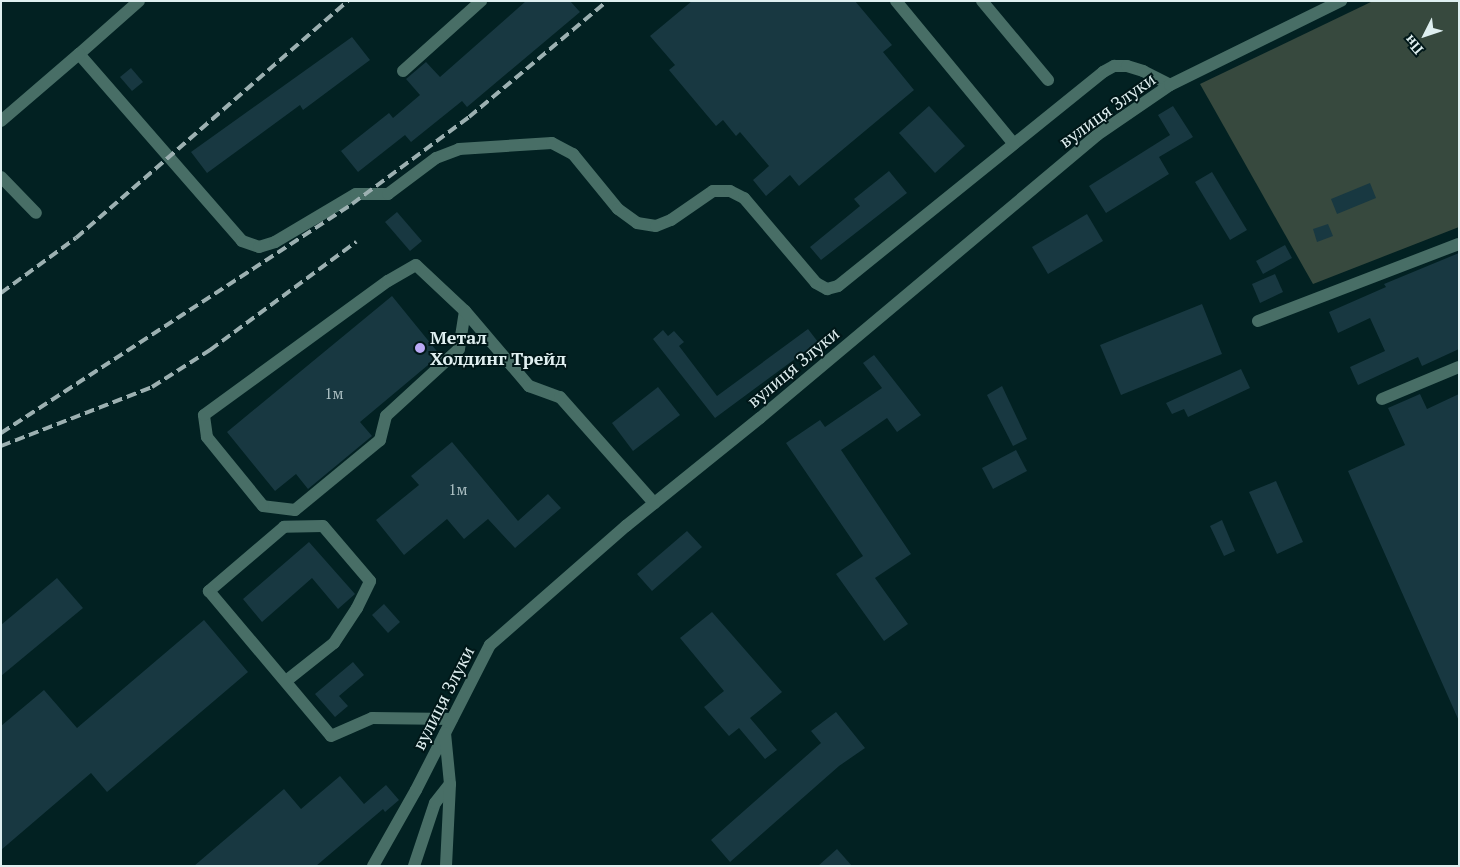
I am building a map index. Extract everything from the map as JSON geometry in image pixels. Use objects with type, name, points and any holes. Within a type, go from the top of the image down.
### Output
[{"type":"street","points":[[1,121],[139,1]]},
{"type":"street","points":[[403,71],[481,1]]},
{"type":"street","points":[[896,1],[1014,144]]},
{"type":"street","points":[[982,1],[1048,80]]},
{"type":"street","name":"вулиця Злуки","points":[[373,866],[416,790],[490,645],[654,503],[1097,135],[1170,85],[1341,1]]},
{"type":"street","points":[[76,54],[242,242],[259,247],[275,242],[356,194],[388,194],[436,158],[459,148],[552,143],[573,154],[618,209],[637,223],[656,226],[671,220],[713,191],[730,191],[744,198],[816,283],[827,289],[838,286],[1103,72],[1114,66],[1143,70],[1170,85]]},
{"type":"street","points":[[1,177],[36,213]]},
{"type":"street","points":[[1258,321],[1459,244]]},
{"type":"street","points":[[465,311],[459,349],[386,416],[380,440],[295,510],[263,506],[208,437],[204,414],[388,281],[416,264],[465,311],[529,386],[560,397],[654,503]]},
{"type":"street","points":[[1382,399],[1459,367]]},
{"type":"street","points":[[286,681],[334,643],[358,608],[370,581],[323,526],[284,527],[208,591],[331,736],[372,718],[452,719]]},
{"type":"street","points":[[445,733],[450,784],[446,866]]},
{"type":"street","points":[[414,866],[435,803],[450,784]]},
{"type":"green space","points":[[1373,1],[1459,1],[1459,227],[1313,284],[1200,84]]},
{"type":"building","points":[[526,1],[570,1],[580,12],[467,107],[462,101],[411,142],[405,135],[358,172],[341,151],[389,113],[393,118],[420,95],[406,79],[426,62],[440,77]]},
{"type":"building","points":[[692,1],[855,1],[892,45],[883,52],[914,90],[799,186],[790,175],[766,196],[753,180],[769,166],[740,132],[736,136],[723,120],[716,126],[669,70],[675,65],[650,36]]},
{"type":"building","points":[[352,37],[370,60],[303,110],[300,105],[207,173],[191,152]]},
{"type":"building","points":[[131,68],[143,82],[132,91],[120,77]]},
{"type":"building","points":[[929,106],[965,146],[935,173],[899,133]]},
{"type":"building","points":[[1173,106],[1193,137],[1159,157],[1169,174],[1106,213],[1089,186],[1170,135],[1158,115]]},
{"type":"building","points":[[889,171],[907,193],[821,260],[810,247],[860,206],[854,199]]},
{"type":"building","points":[[1212,172],[1247,230],[1230,240],[1195,182]]},
{"type":"building","points":[[1370,183],[1376,198],[1337,214],[1331,199]]},
{"type":"building","points":[[397,212],[422,241],[410,251],[385,222]]},
{"type":"building","points":[[1087,214],[1103,241],[1048,274],[1032,247]]},
{"type":"building","points":[[1328,224],[1333,236],[1317,242],[1313,229]]},
{"type":"building","points":[[1285,245],[1292,258],[1263,274],[1256,261]]},
{"type":"building","points":[[1459,253],[1459,349],[1422,366],[1418,357],[1358,385],[1350,367],[1385,351],[1370,318],[1338,333],[1329,312],[1386,287],[1384,284]]},
{"type":"building","points":[[1275,274],[1283,292],[1260,303],[1252,284]]},
{"type":"building","points":[[392,296],[440,355],[360,422],[372,436],[308,489],[296,474],[275,491],[227,432]]},
{"type":"building","points":[[1202,304],[1222,354],[1121,395],[1100,345]]},
{"type":"building","points":[[808,329],[818,342],[715,418],[653,339],[663,330],[668,336],[674,331],[684,342],[679,346],[717,396]]},
{"type":"building","points":[[874,355],[921,415],[897,432],[887,418],[841,450],[911,554],[875,578],[908,624],[884,641],[836,574],[863,556],[786,443],[820,420],[825,427],[882,388],[863,363]]},
{"type":"building","points":[[1241,369],[1250,388],[1188,417],[1184,409],[1172,414],[1166,403]]},
{"type":"building","points":[[1002,386],[1027,439],[1013,446],[987,395]]},
{"type":"building","points":[[658,387],[680,415],[633,451],[612,423]]},
{"type":"building","points":[[1420,394],[1427,409],[1459,394],[1459,721],[1348,471],[1405,445],[1388,408]]},
{"type":"building","points":[[452,442],[518,521],[548,494],[561,508],[515,548],[488,519],[464,539],[447,519],[404,555],[376,520],[419,485],[411,476]]},
{"type":"building","points":[[1016,450],[1027,471],[993,489],[982,468]]},
{"type":"building","points":[[1276,481],[1303,542],[1277,554],[1249,492]]},
{"type":"building","points":[[1222,520],[1235,551],[1224,556],[1210,526]]},
{"type":"building","points":[[687,531],[702,547],[652,591],[637,574]]},
{"type":"building","points":[[309,542],[355,594],[338,609],[312,578],[262,622],[243,599]]},
{"type":"building","points":[[57,578],[83,608],[1,676],[1,625]]},
{"type":"building","points":[[384,604],[400,622],[388,633],[372,615]]},
{"type":"building","points":[[712,612],[782,692],[750,718],[777,750],[765,759],[739,728],[729,736],[704,707],[724,691],[680,638]]},
{"type":"building","points":[[204,620],[248,672],[107,792],[91,773],[1,850],[1,726],[44,690],[77,728]]},
{"type":"building","points":[[353,662],[364,675],[339,696],[348,706],[335,717],[315,694]]},
{"type":"building","points":[[836,712],[865,748],[839,766],[730,862],[711,840],[821,743],[811,731]]},
{"type":"building","points":[[340,776],[364,804],[386,785],[399,800],[385,812],[383,809],[316,866],[194,866],[284,789],[301,809]]},
{"type":"building","points":[[837,849],[852,866],[818,866]]},
{"type":"railway","points":[[1,293],[76,238],[348,1]]},
{"type":"railway","points":[[1,433],[352,204],[469,117],[607,1]]},
{"type":"railway","points":[[1,446],[152,387],[210,350],[356,242]]},
{"type":"place","name":"Метал Холдинг Трейд","points":[[420,348]]}]
